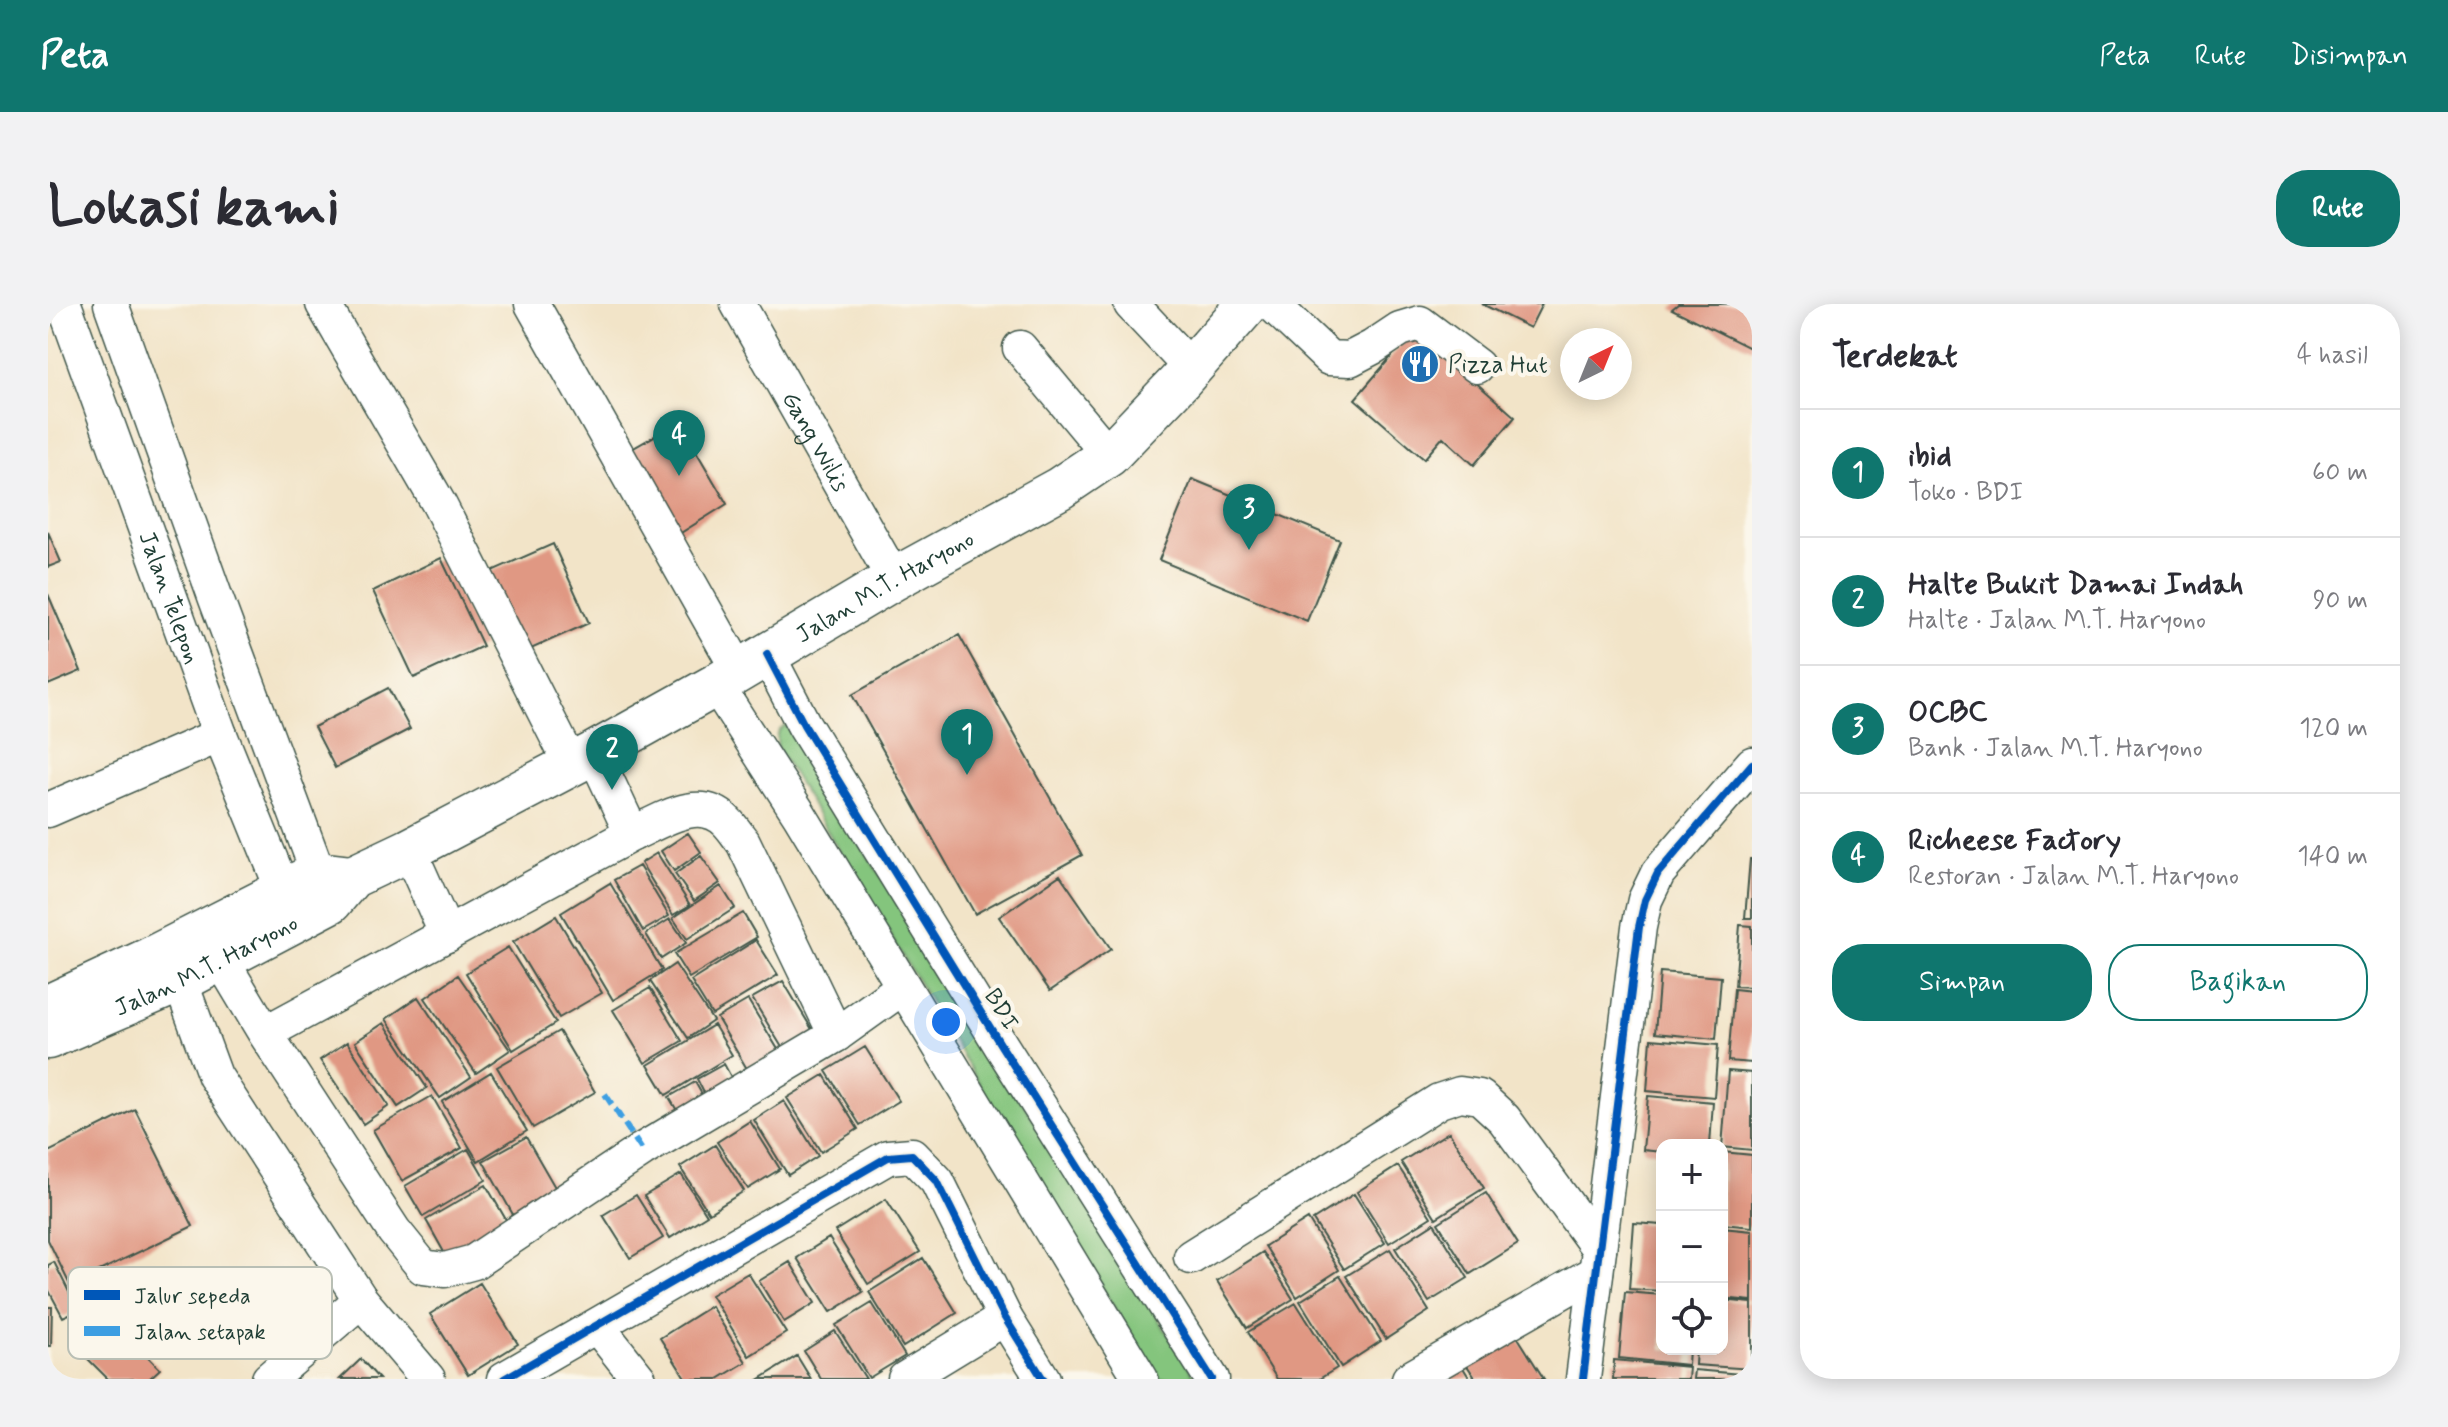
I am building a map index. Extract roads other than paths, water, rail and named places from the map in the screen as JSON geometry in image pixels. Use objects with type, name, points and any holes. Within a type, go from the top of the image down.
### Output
[{"type":"main road","name":"Jalan M.T. Haryono","points":[[48,1006],[149,959],[316,892],[409,850],[583,759],[894,579],[1060,488],[1109,455],[1248,304]]},
{"type":"main road","name":"Jalan M.T. Haryono","points":[[48,1038],[180,981],[220,958],[316,892]]},
{"type":"street","name":"Jalan Telepon","points":[[64,304],[220,735],[316,892]]},
{"type":"street","name":"Jalan Telepon","points":[[111,304],[316,892]]},
{"type":"street","points":[[323,304],[583,759],[632,834]]},
{"type":"street","points":[[532,304],[741,670],[799,814],[1141,1379]]},
{"type":"street","name":"Gang Wilis","points":[[738,304],[894,579]]},
{"type":"street","points":[[1131,304],[1191,368]]},
{"type":"street","points":[[1272,304],[1329,358],[1350,359],[1400,329],[1420,323],[1477,366]]},
{"type":"street","points":[[1020,348],[1109,455]]},
{"type":"street","name":"BDI","points":[[741,670],[804,725],[1002,1047],[1212,1379]]},
{"type":"street","points":[[48,810],[220,735]]},
{"type":"street","points":[[1583,1379],[1639,927],[1645,900],[1658,873],[1752,764]]},
{"type":"street","points":[[265,1033],[632,834],[685,811],[708,808],[726,820],[743,842],[836,1035]]},
{"type":"street","points":[[409,850],[447,935]]},
{"type":"street","points":[[220,958],[394,1231],[423,1267],[445,1270],[474,1262],[642,1150],[836,1035],[903,987]]},
{"type":"street","points":[[180,981],[215,1076],[361,1300],[428,1379]]},
{"type":"street","points":[[1191,1257],[1439,1101],[1460,1094],[1480,1097],[1504,1119],[1598,1260]]},
{"type":"street","points":[[504,1379],[888,1157],[912,1155],[937,1181],[1005,1318],[1043,1379]]},
{"type":"street","points":[[1409,1379],[1598,1260]]},
{"type":"street","points":[[332,1325],[361,1300]]},
{"type":"street","points":[[905,1379],[1005,1318]]},
{"type":"street","points":[[597,1326],[639,1379]]},
{"type":"street","points":[[269,1379],[292,1359]]},
{"type":"place","name":"Pizza Hut","points":[[1420,364]]},
{"type":"place","name":"Richeese Factory","points":[[679,476]]},
{"type":"place","name":"OCBC","points":[[1249,550]]},
{"type":"place","name":"ibid","points":[[967,775]]},
{"type":"place","name":"Halte Bukit Damai Indah","points":[[612,790]]}]
